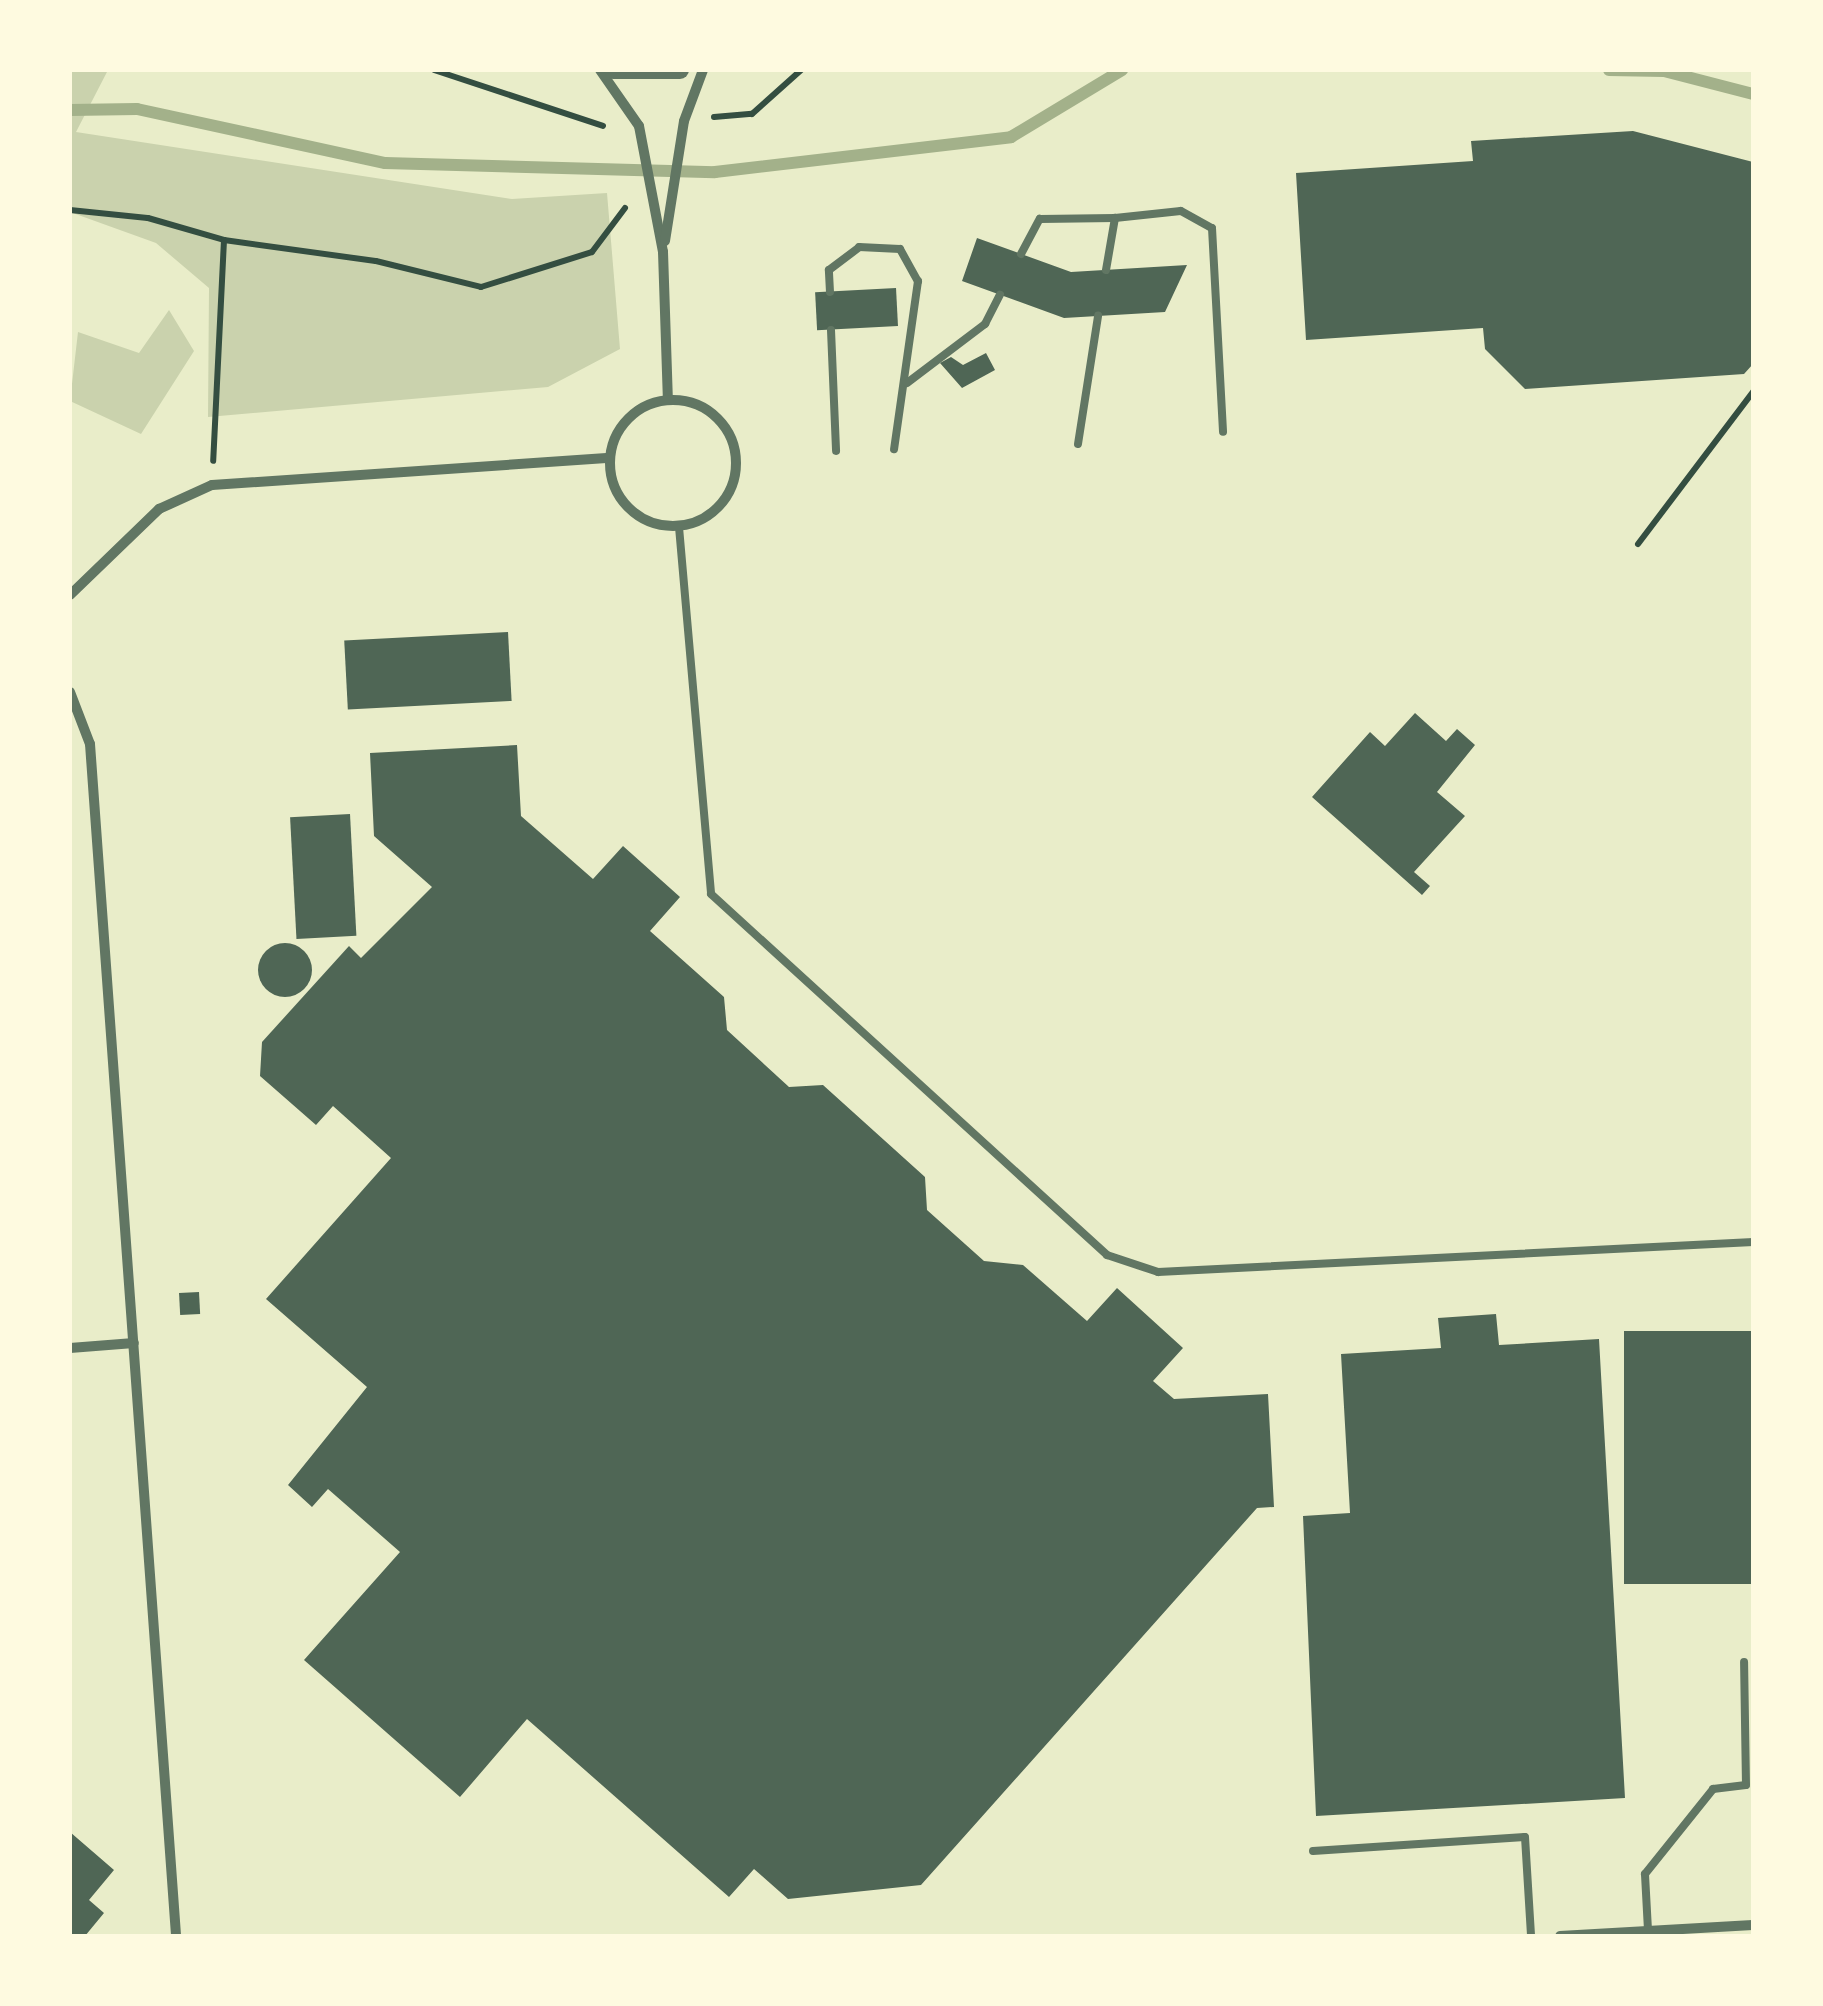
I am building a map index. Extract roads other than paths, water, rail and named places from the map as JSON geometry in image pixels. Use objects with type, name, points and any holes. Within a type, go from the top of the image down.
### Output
[{"type":"street","points":[[600,70],[639,126],[662,230],[668,400]]},
{"type":"street","points":[[613,70],[680,70]]},
{"type":"street","points":[[662,230],[684,120],[703,70]]},
{"type":"street","points":[[668,400],[720,420],[736,454],[729,494],[678,527],[656,525],[621,500],[610,458],[622,425],[668,400]]},
{"type":"street","points":[[70,595],[159,509],[212,485],[610,458]]},
{"type":"street","points":[[70,692],[90,744],[176,1936]]},
{"type":"street","points":[[70,1348],[134,1343]]},
{"type":"street","points":[[1560,1936],[1753,1926]]},
{"type":"lane","points":[[1022,254],[1040,220],[1181,211],[1212,228],[1223,432]]},
{"type":"lane","points":[[1106,270],[1115,218]]},
{"type":"lane","points":[[830,292],[829,270],[859,246],[900,250],[918,281],[907,383],[894,450]]},
{"type":"lane","points":[[907,383],[985,324],[1000,295]]},
{"type":"lane","points":[[1078,444],[1098,316]]},
{"type":"lane","points":[[832,330],[836,452]]},
{"type":"lane","points":[[678,527],[711,894],[1108,1255],[1158,1272],[1753,1242]]},
{"type":"lane","points":[[1648,1930],[1645,1874],[1713,1789],[1746,1785],[1744,1662]]},
{"type":"lane","points":[[1313,1851],[1524,1837],[1531,1936]]},
{"type":"waterway","points":[[70,110],[137,109],[385,163],[715,172],[1011,137],[1122,70]]},
{"type":"waterway","points":[[1609,70],[1664,71],[1753,94]]}]
